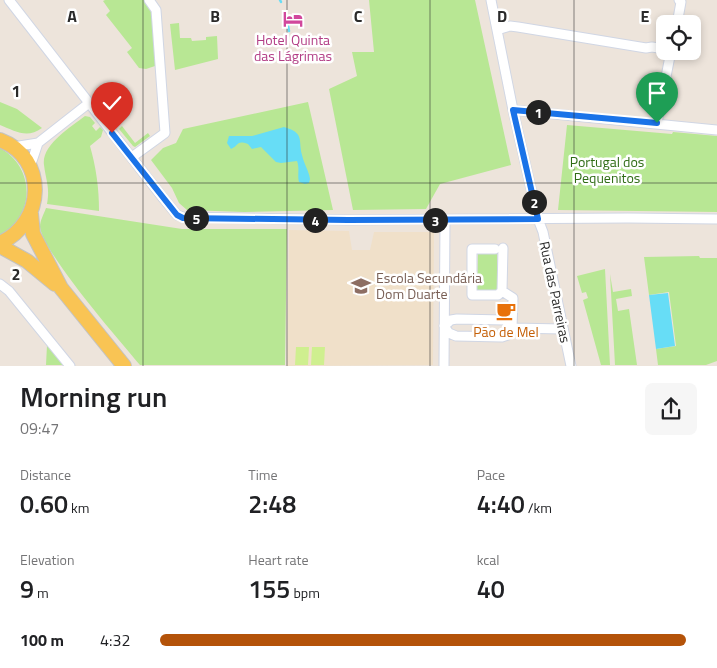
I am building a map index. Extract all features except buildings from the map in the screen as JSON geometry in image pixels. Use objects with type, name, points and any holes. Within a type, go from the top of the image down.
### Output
[{"type":"main road","points":[[0,140],[13,147],[23,156],[30,168],[35,186],[35,199],[31,214],[33,234],[61,288],[124,366]]},
{"type":"main road","points":[[31,214],[17,233],[0,245],[27,261],[61,288]]},
{"type":"street","points":[[9,0],[177,215],[183,218],[445,220],[717,219]]},
{"type":"street","points":[[132,157],[165,133],[156,10],[149,0]]},
{"type":"street","name":"Rua das Parreiras","points":[[491,0],[513,110],[538,219],[543,232],[571,366]]},
{"type":"street","points":[[678,15],[680,1]]},
{"type":"street","points":[[497,30],[510,26],[646,48],[656,47]]},
{"type":"street","points":[[657,123],[669,60]]},
{"type":"street","points":[[13,147],[38,143],[88,103]]},
{"type":"street","points":[[513,110],[717,130]]},
{"type":"street","points":[[30,168],[38,143]]},
{"type":"street","points":[[444,366],[445,220]]},
{"type":"street","points":[[472,249],[499,249],[502,291],[498,295],[472,295],[472,249]]},
{"type":"street","points":[[0,284],[9,291],[70,366]]},
{"type":"street","points":[[444,326],[449,333],[456,336],[502,337],[508,335],[512,328],[513,298],[502,291]]},
{"type":"street","points":[[444,326],[451,320],[457,319],[505,320],[512,328]]},
{"type":"street","points":[[512,328],[563,328]]},
{"type":"shaded area","name":"Escola Secundária Dom Duarte","points":[[289,230],[349,231],[352,250],[370,250],[374,232],[434,232],[433,365],[287,366]]},
{"type":"green space","points":[[145,0],[152,13],[155,66],[146,69],[139,68],[127,52],[132,48],[106,15],[110,11],[103,1]]},
{"type":"green space","points":[[369,0],[475,0],[511,165],[440,184],[426,209],[353,210],[329,89],[357,76],[352,52],[374,52]]},
{"type":"green space","points":[[179,23],[180,38],[191,38],[192,41],[206,40],[206,37],[217,36],[218,59],[175,70],[170,24]]},
{"type":"green space","points":[[0,102],[17,109],[42,128],[31,133],[21,133],[0,125]]},
{"type":"green space","points":[[308,102],[333,210],[244,212],[187,210],[179,203],[172,188],[151,160],[163,148],[176,143],[183,129]]},
{"type":"green space","points":[[85,116],[90,117],[95,123],[92,126],[96,131],[100,127],[103,130],[101,137],[90,146],[97,178],[99,211],[47,204],[48,188],[44,158],[47,150],[58,137]]},
{"type":"green space","name":"Portugal dos Pequenitos","points":[[567,125],[717,136],[717,212],[558,210]]},
{"type":"green space","points":[[122,126],[135,143],[148,133],[150,136],[135,147],[119,129]]},
{"type":"green space","points":[[0,148],[12,156],[20,167],[25,179],[27,192],[20,216],[12,227],[0,235]]},
{"type":"green space","points":[[46,208],[182,229],[287,229],[285,365],[140,365],[100,318],[54,256],[44,239],[40,227]]},
{"type":"green space","points":[[478,253],[497,253],[497,292],[477,292]]},
{"type":"green space","points":[[699,256],[700,258],[717,258],[717,361],[706,365],[658,365],[656,349],[676,346],[669,292],[649,295],[644,257]]},
{"type":"green space","points":[[605,269],[610,365],[601,365],[583,300],[588,298],[586,292],[582,293],[577,276]]},
{"type":"green space","points":[[610,274],[613,292],[631,289],[632,296],[616,299],[618,311],[629,309],[637,365],[615,365]]},
{"type":"green space","points":[[47,345],[64,365],[46,365]]},
{"type":"green space","points":[[296,347],[309,347],[308,365],[295,365]]},
{"type":"green space","points":[[312,347],[325,347],[324,365],[311,365]]},
{"type":"water","points":[[284,127],[291,129],[298,135],[310,179],[309,183],[299,182],[297,161],[276,162],[261,147],[252,149],[248,144],[242,143],[231,149],[227,143],[229,136],[252,136]]},
{"type":"water","points":[[668,293],[675,346],[656,349],[649,295]]},
{"type":"waterway","points":[[286,15],[289,31]]},
{"type":"place","name":"Hotel Quinta das Lágrimas","points":[[293,19]]},
{"type":"place","name":"Escola Secundária Dom Duarte","points":[[361,286]]},
{"type":"place","name":"Pão de Mel","points":[[506,311]]},
{"type":"route","points":[[112,133],[177,215],[183,218],[348,220],[538,219],[513,110],[657,123]]}]
